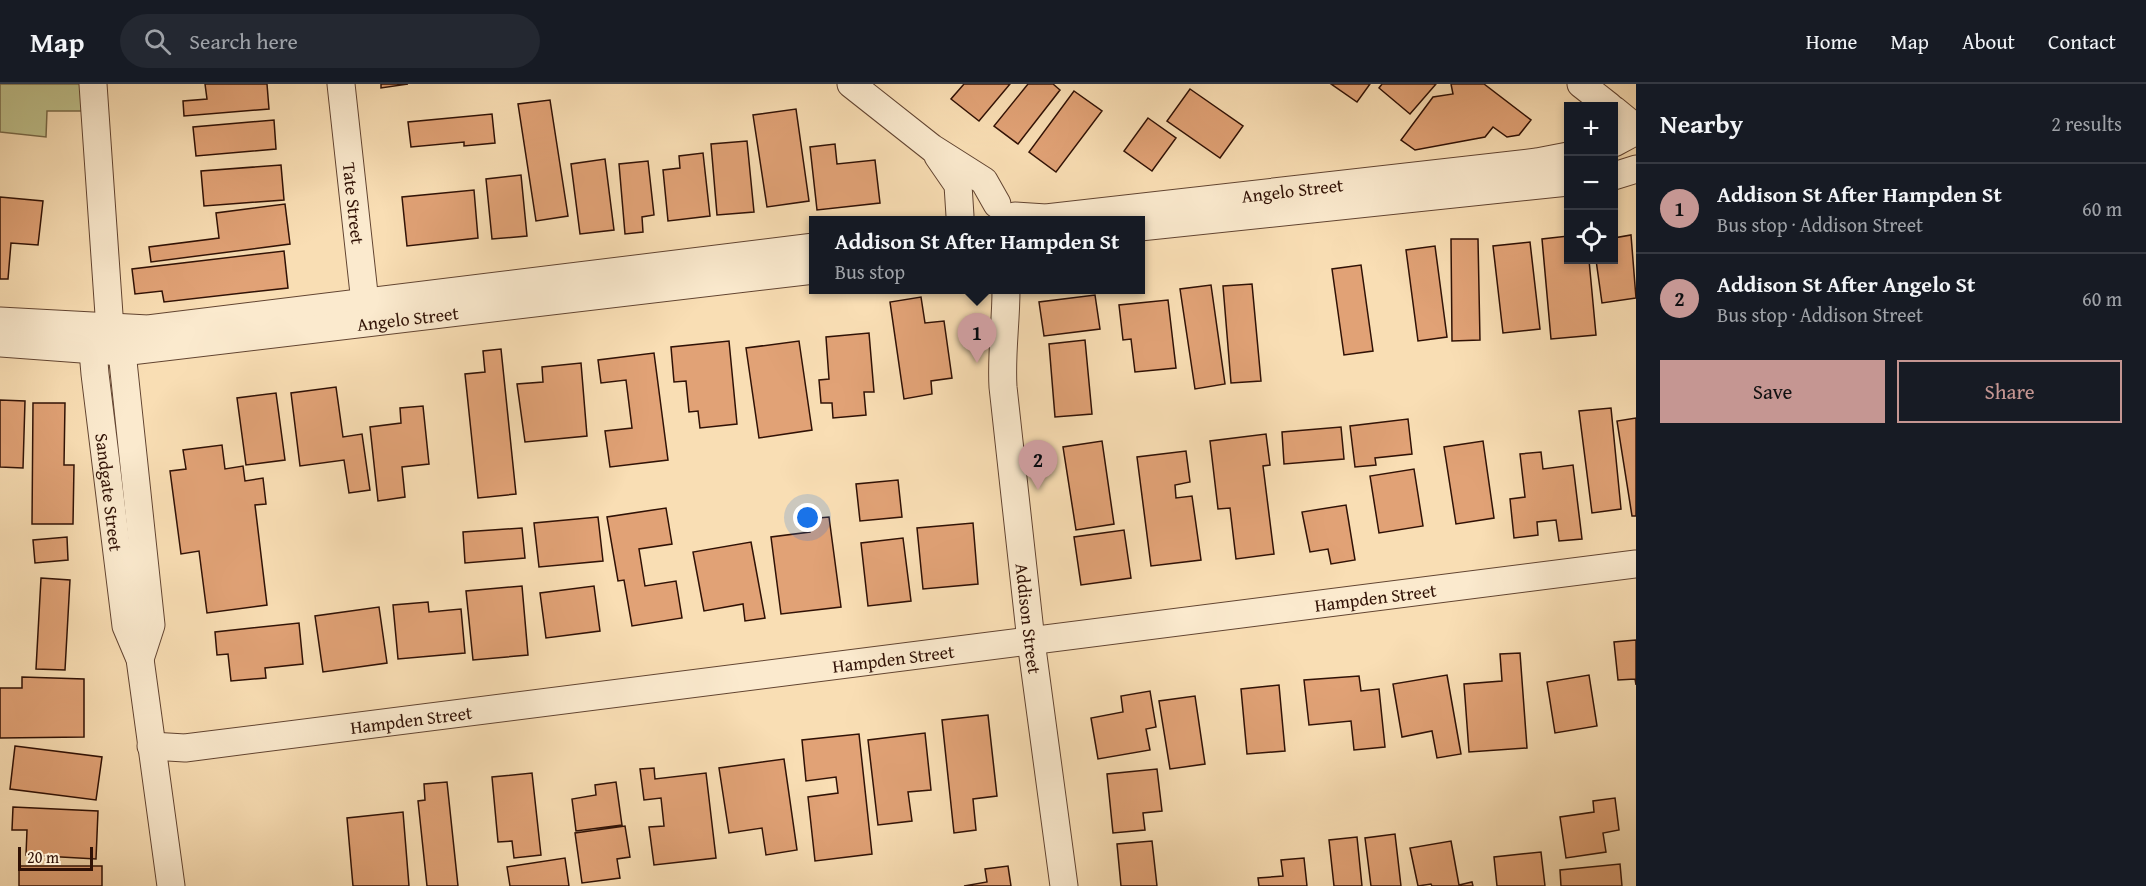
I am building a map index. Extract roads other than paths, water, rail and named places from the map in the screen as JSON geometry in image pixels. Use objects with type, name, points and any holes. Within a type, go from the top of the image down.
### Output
[{"type":"street","name":"Sandgate Street","points":[[93,84],[116,340],[151,625],[140,659]]},
{"type":"street","name":"Tate Street","points":[[341,84],[366,312]]},
{"type":"street","points":[[851,84],[932,148],[984,181],[1010,213]]},
{"type":"street","points":[[1581,84],[1604,102]]},
{"type":"street","points":[[1618,113],[1636,129],[1618,140]]},
{"type":"street","points":[[932,148],[958,185],[958,216]]},
{"type":"street","name":"Angelo Street","points":[[1064,216],[1537,162],[1564,157]]},
{"type":"street","points":[[1618,175],[1636,169]]},
{"type":"street","name":"Angelo Street","points":[[1145,226],[1564,183]]},
{"type":"street","name":"Angelo Street","points":[[961,216],[977,204],[1032,216]]},
{"type":"street","name":"Angelo Street","points":[[366,312],[809,248]]},
{"type":"street","name":"Angelo Street","points":[[0,321],[116,340],[366,312],[809,270]]},
{"type":"street","name":"Addison Street","points":[[987,294],[992,322],[1001,349],[1031,641],[1064,886]]},
{"type":"street","name":"Addison Street","points":[[1001,349],[1006,320],[1006,294]]},
{"type":"street","points":[[0,343],[93,351],[116,340]]},
{"type":"street","name":"Sandgate Street","points":[[93,351],[126,626],[140,659],[171,886]]},
{"type":"street","name":"Hampden Street","points":[[152,746],[185,748],[1636,564]]},
{"type":"place","name":"Addison St After Hampden St","points":[[977,363]]},
{"type":"place","name":"Addison St After Angelo St","points":[[1038,490]]}]
